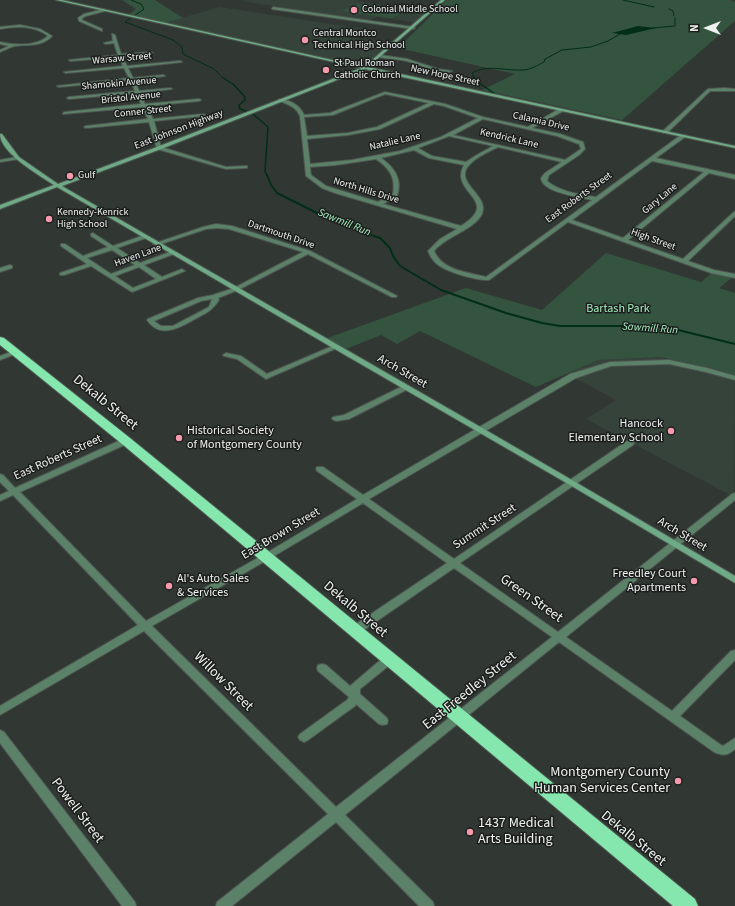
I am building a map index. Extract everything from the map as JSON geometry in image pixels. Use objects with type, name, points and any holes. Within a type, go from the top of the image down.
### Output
[{"type":"highway","name":"Dekalb Street","points":[[0,340],[126,441],[388,660],[688,906]]},
{"type":"street","name":"New Hope Street","points":[[58,0],[365,68],[735,147]]},
{"type":"street","points":[[365,68],[413,28],[443,0]]},
{"type":"street","points":[[273,8],[413,28]]},
{"type":"street","points":[[101,30],[81,21],[80,18],[85,15],[104,10]]},
{"type":"street","points":[[0,28],[17,26],[32,27],[50,36],[46,40],[37,43],[13,45],[0,42]]},
{"type":"street","points":[[113,35],[120,56],[151,120],[160,148],[226,168],[245,167]]},
{"type":"street","points":[[106,43],[115,42]]},
{"type":"street","points":[[0,51],[13,45]]},
{"type":"street","points":[[71,60],[151,53]]},
{"type":"street","points":[[380,56],[407,60],[438,70],[450,70]]},
{"type":"street","name":"Warsaw Street","points":[[66,72],[180,62]]},
{"type":"street","name":"East Johnson Highway","points":[[0,206],[160,148],[246,113],[365,68]]},
{"type":"street","points":[[59,86],[163,76]]},
{"type":"street","name":"Shamokin Avenue","points":[[69,98],[170,89]]},
{"type":"street","points":[[665,132],[709,90],[735,90]]},
{"type":"street","name":"Calamia Drive","points":[[302,116],[331,114],[385,93],[454,108],[482,118],[566,137],[581,143],[583,149],[547,174],[544,181],[549,186],[559,190],[596,199]]},
{"type":"street","name":"Bristol Avenue","points":[[65,113],[199,100]]},
{"type":"street","points":[[280,100],[296,105],[302,116]]},
{"type":"street","points":[[305,138],[348,134],[378,128],[433,103]]},
{"type":"street","points":[[529,128],[561,110]]},
{"type":"street","name":"Conner Street","points":[[86,127],[203,115]]},
{"type":"street","name":"North Hills Drive","points":[[302,116],[309,176],[324,188],[461,228]]},
{"type":"street","name":"Natalie Lane","points":[[307,166],[326,165],[414,148],[449,135],[482,118]]},
{"type":"street","name":"Arch Street","points":[[0,135],[17,158],[57,185],[335,348],[573,483],[735,580]]},
{"type":"street","name":"Kendrick Lane","points":[[449,135],[564,161]]},
{"type":"street","name":"East Roberts Street","points":[[461,228],[435,244],[431,250],[432,256],[437,262],[445,267],[487,279],[683,136]]},
{"type":"street","points":[[461,228],[476,218],[481,207],[464,182],[462,173],[467,164],[497,146]]},
{"type":"street","points":[[414,148],[431,157],[467,164]]},
{"type":"street","points":[[375,156],[389,166],[394,172],[397,188],[395,195],[379,204]]},
{"type":"street","points":[[0,161],[17,158]]},
{"type":"street","points":[[652,159],[735,177]]},
{"type":"street","name":"Gary Lane","points":[[624,240],[708,171]]},
{"type":"street","points":[[684,262],[735,213]]},
{"type":"street","name":"High Street","points":[[567,220],[684,262],[720,274],[734,276]]},
{"type":"street","name":"Dartmouth Drive","points":[[156,244],[205,228],[221,226],[230,227],[308,252],[394,296]]},
{"type":"street","points":[[93,235],[161,279]]},
{"type":"street","points":[[82,258],[144,237]]},
{"type":"street","points":[[63,245],[132,290],[182,272]]},
{"type":"street","points":[[214,297],[216,300],[211,308],[174,328],[159,328],[152,324],[150,320],[200,299],[214,297],[236,289],[308,252]]},
{"type":"street","name":"Haven Lane","points":[[110,276],[172,253]]},
{"type":"street","points":[[62,274],[92,264]]},
{"type":"street","points":[[0,270],[10,267]]},
{"type":"street","points":[[226,355],[239,357],[266,377],[335,348]]},
{"type":"street","points":[[0,358],[16,352]]},
{"type":"street","name":"East Brown Street","points":[[0,711],[266,557],[573,376],[610,364],[669,362],[735,378]]},
{"type":"street","points":[[336,418],[346,417],[406,388]]},
{"type":"street","name":"East Roberts Street","points":[[0,498],[126,441]]},
{"type":"street","name":"Summit Street","points":[[354,631],[453,562],[573,483],[630,443]]},
{"type":"street","name":"Green Street","points":[[320,469],[718,749],[725,751],[735,742]]},
{"type":"street","name":"Willow Street","points":[[0,477],[146,626],[428,906]]},
{"type":"street","name":"East Freedley Street","points":[[222,906],[735,496]]},
{"type":"street","points":[[672,717],[735,654]]},
{"type":"street","points":[[304,737],[351,703],[354,696],[354,687],[388,660]]},
{"type":"street","points":[[322,668],[383,721]]},
{"type":"street","name":"Powell Street","points":[[0,734],[130,906]]},
{"type":"shaded area","name":"Colonial Middle School","points":[[358,0],[357,1],[431,12],[417,23],[377,17],[368,21],[242,1]]},
{"type":"shaded area","name":"Central Montco Technical High School","points":[[220,7],[364,29],[348,37],[394,44],[365,68],[164,23]]},
{"type":"shaded area","points":[[638,26],[656,28],[626,35],[612,33]]},
{"type":"shaded area","name":"Hancock Elementary School","points":[[661,357],[716,369],[735,376],[734,497],[586,419],[616,400],[566,373],[598,360]]},
{"type":"green space","points":[[122,0],[155,0],[183,18],[164,23],[128,15],[136,9]]},
{"type":"green space","points":[[447,0],[730,0],[735,2],[735,21],[622,120],[482,90],[515,74],[398,48]]},
{"type":"green space","points":[[358,4],[406,11],[391,18],[342,11]]},
{"type":"green space","name":"Bartash Park","points":[[606,253],[701,282],[713,272],[733,277],[719,288],[735,293],[735,376],[716,369],[661,357],[598,360],[536,387],[420,331],[397,344],[381,335],[341,351],[322,340],[466,288],[542,310]]},
{"type":"waterway","name":"Sawmill Run","points":[[131,0],[141,4],[144,9],[125,22],[173,40],[182,47],[183,54],[214,69],[222,77]]},
{"type":"waterway","points":[[623,0],[654,7]]},
{"type":"waterway","points":[[669,9],[673,11],[674,16]]},
{"type":"waterway","points":[[653,28],[675,26],[675,18]]},
{"type":"waterway","points":[[474,78],[472,73],[478,70],[490,68],[517,70],[528,69],[544,62],[545,59],[562,50],[591,47],[608,41],[620,34]]},
{"type":"waterway","name":"Sawmill Run","points":[[222,77],[234,85],[245,97],[245,100],[239,105],[240,109],[253,114],[268,127],[265,171],[267,176]]},
{"type":"waterway","points":[[474,77],[475,80],[495,94]]},
{"type":"waterway","name":"Sawmill Run","points":[[267,175],[271,185],[277,193],[327,218],[352,224],[368,234],[380,238],[390,248],[393,256],[400,266],[441,290],[506,313],[542,323],[560,326],[645,326],[670,328],[735,344]]},
{"type":"place","name":"Colonial Middle School","points":[[354,10]]},
{"type":"place","name":"Central Montco Technical High School","points":[[305,40]]},
{"type":"place","name":"St Paul Roman Catholic Church","points":[[326,70]]},
{"type":"place","name":"Gulf","points":[[70,176]]},
{"type":"place","name":"Kennedy-Kenrick High School","points":[[49,219]]},
{"type":"place","name":"Hancock Elementary School","points":[[671,431]]},
{"type":"place","name":"Historical Society of Montgomery County","points":[[179,438]]},
{"type":"place","name":"Freedley Court Apartments","points":[[694,581]]},
{"type":"place","name":"Al's Auto Sales & Services","points":[[169,586]]},
{"type":"place","name":"Montgomery County Human Services Center","points":[[678,781]]},
{"type":"place","name":"1437 Medical Arts Building","points":[[470,832]]}]
